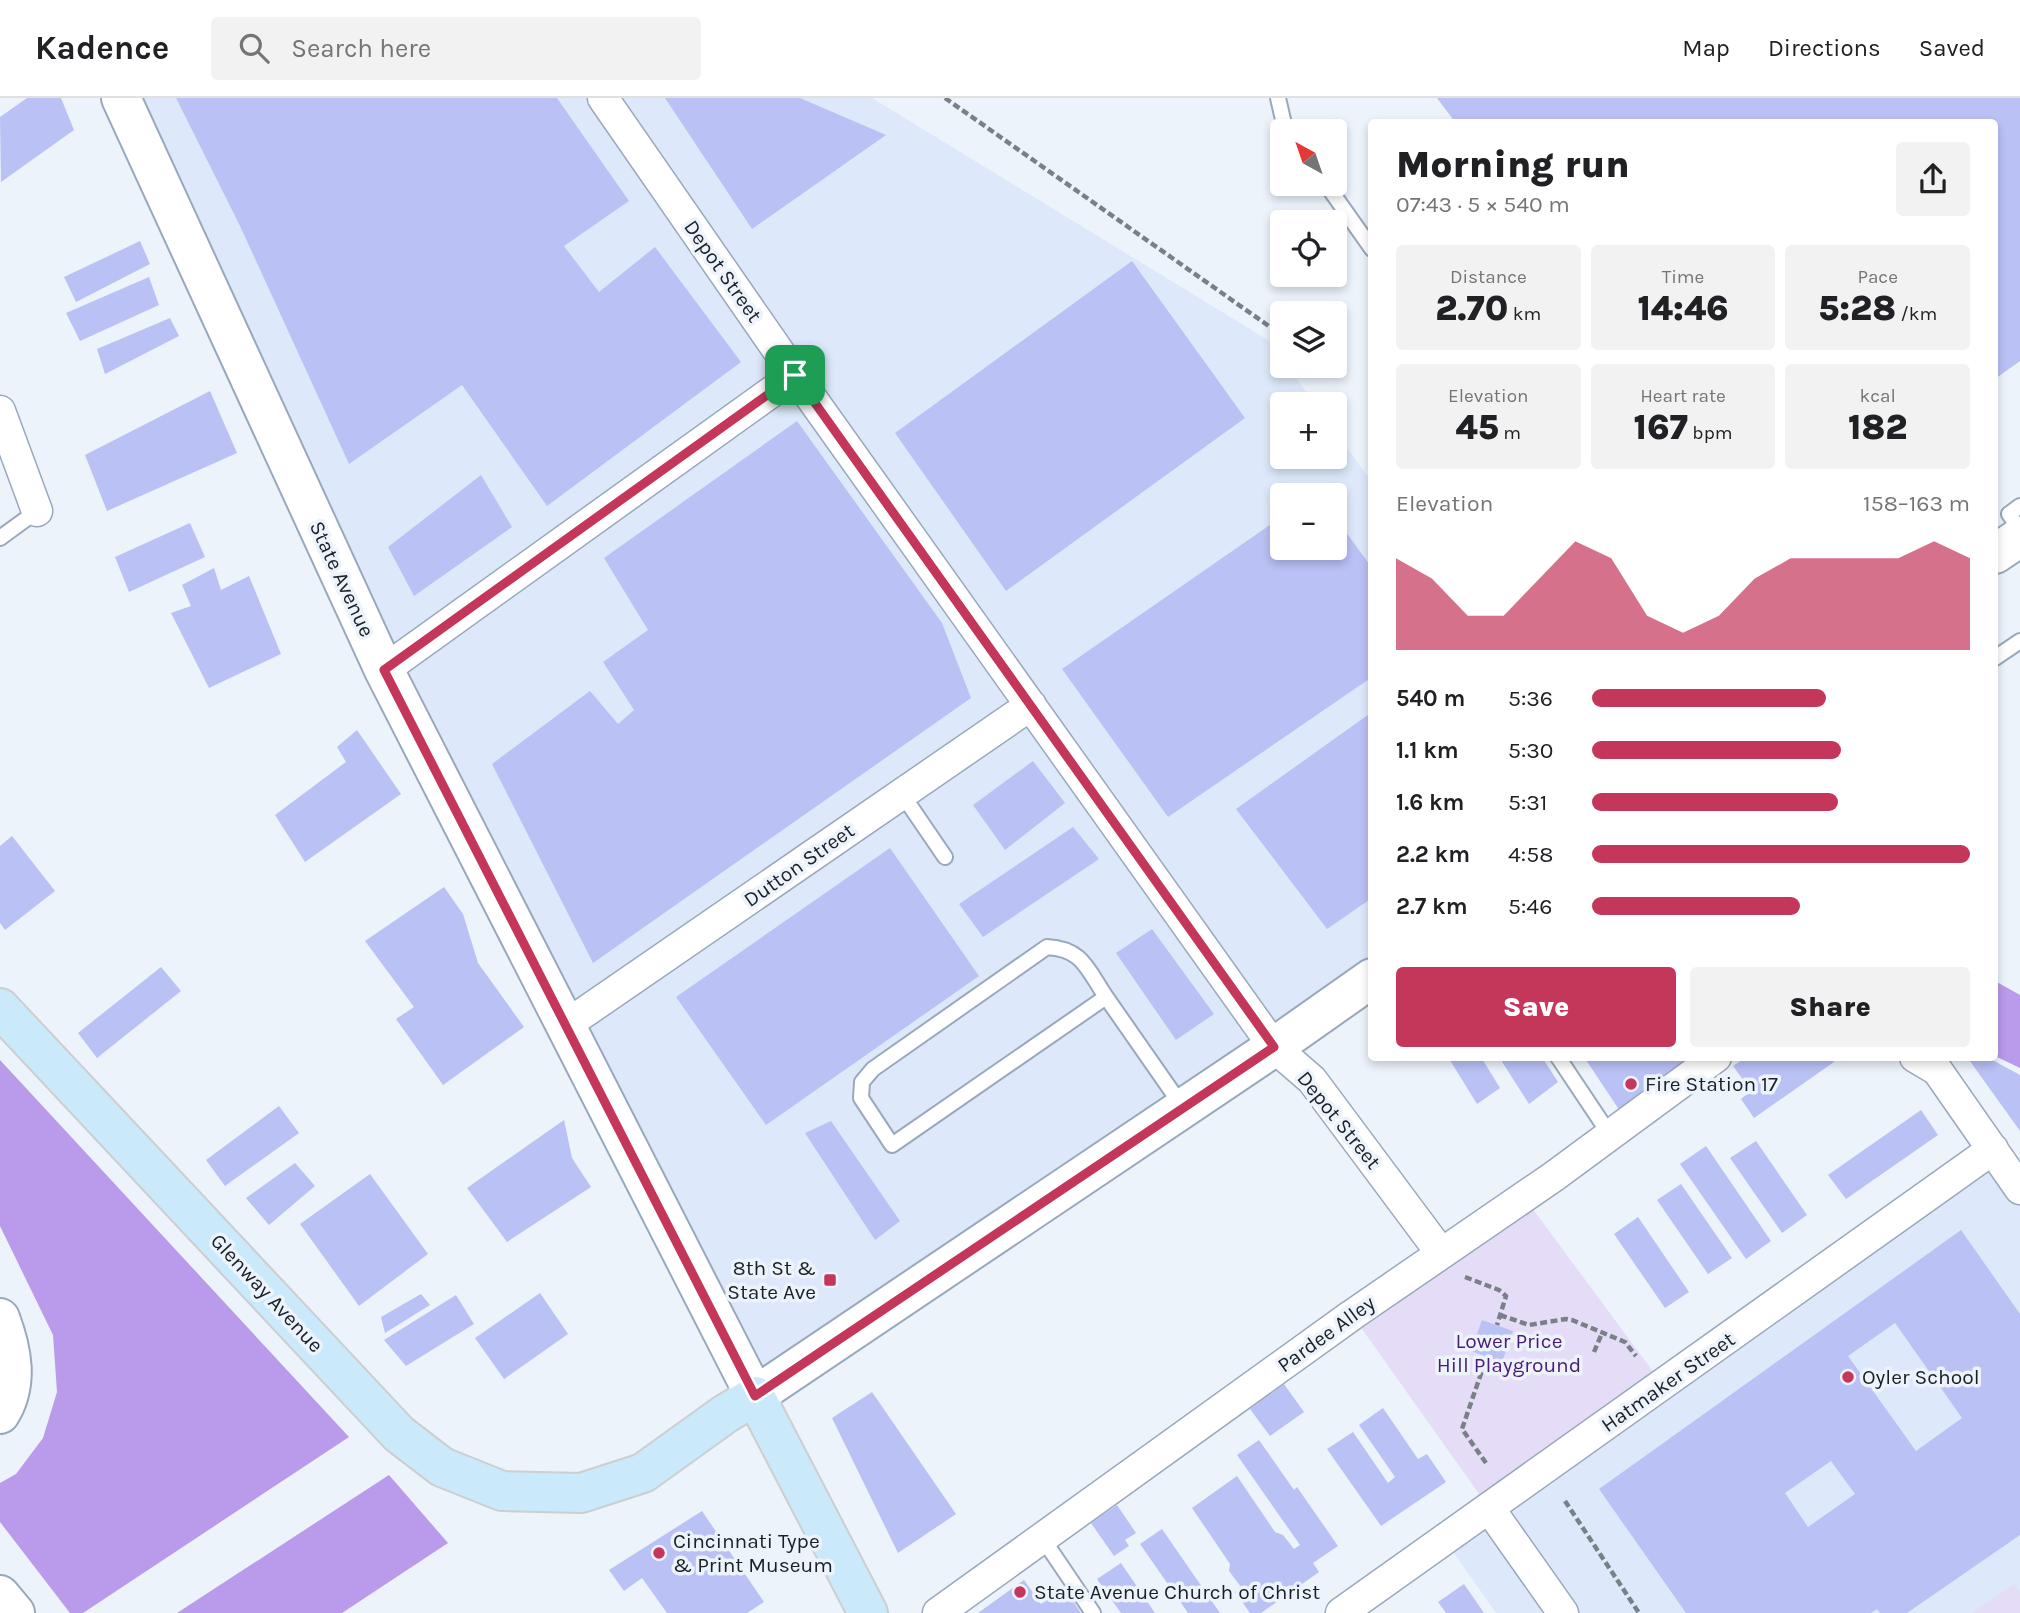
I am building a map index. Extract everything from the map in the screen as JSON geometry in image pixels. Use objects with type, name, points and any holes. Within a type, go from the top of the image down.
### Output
[{"type":"main road","name":"State Avenue","points":[[121,98],[384,670],[868,1613]]},
{"type":"main road","points":[[1998,552],[2020,537]]},
{"type":"main road","points":[[755,1396],[1368,981]]},
{"type":"main road","name":"Glenway Avenue","points":[[0,1008],[399,1434],[442,1467],[502,1491],[581,1493],[643,1473],[725,1414],[755,1396]]},
{"type":"main road","points":[[0,1318],[8,1340],[13,1374],[8,1402],[0,1414]]},
{"type":"main road","points":[[0,1595],[15,1613]]},
{"type":"street","name":"Depot Street","points":[[603,98],[795,375],[1274,1047],[1312,1080],[1448,1262]]},
{"type":"street","points":[[384,670],[795,375]]},
{"type":"street","points":[[0,411],[37,511]]},
{"type":"street","name":"Dutton Street","points":[[566,1025],[1031,705]]},
{"type":"street","name":"Pardee Alley","points":[[938,1613],[1448,1262],[1610,1135],[1711,1061]]},
{"type":"street","points":[[1922,1061],[1937,1070],[2020,1189]]},
{"type":"street","name":"Hatmaker Street","points":[[1341,1613],[1993,1149]]},
{"type":"street","points":[[1489,1508],[1563,1613]]},
{"type":"lane","points":[[1279,98],[1283,119]]},
{"type":"lane","points":[[1334,196],[1368,243]]},
{"type":"lane","points":[[2020,506],[2009,514],[2020,530]]},
{"type":"lane","points":[[0,538],[37,511]]},
{"type":"lane","points":[[1998,656],[2020,641]]},
{"type":"lane","points":[[902,794],[945,857]]},
{"type":"lane","points":[[1106,997],[892,1145],[861,1098],[862,1082],[873,1069],[1047,947],[1064,948],[1077,955],[1183,1107]]},
{"type":"lane","points":[[1561,1061],[1610,1135]]},
{"type":"lane","points":[[1043,1539],[1093,1613]]},
{"type":"path","points":[[945,98],[1270,327]]},
{"type":"path","points":[[1448,1262],[1504,1293],[1506,1296],[1497,1325]]},
{"type":"path","points":[[1500,1315],[1529,1325],[1566,1319],[1625,1342],[1636,1356]]},
{"type":"path","points":[[1594,1352],[1602,1333]]},
{"type":"path","points":[[1486,1463],[1462,1429],[1487,1356]]},
{"type":"path","points":[[1565,1501],[1639,1613]]},
{"type":"shaded area","points":[[121,98],[872,98],[1268,340],[1270,378],[1296,378],[1306,392],[1270,392],[1270,469],[1347,469],[1347,448],[1368,477],[1368,981],[755,1396]]},
{"type":"shaded area","points":[[1998,983],[2020,995],[2020,1068],[1998,1057]]},
{"type":"shaded area","points":[[0,1060],[349,1437],[83,1613],[70,1613],[0,1522],[0,1483],[16,1474],[43,1438],[57,1392],[53,1335],[0,1226]]},
{"type":"shaded area","name":"Oyler School","points":[[1993,1149],[2020,1189],[2020,1613],[1496,1613],[1444,1539]]},
{"type":"shaded area","points":[[389,1475],[448,1543],[342,1613],[177,1613]]},
{"type":"green space","name":"Lower Price Hill Playground","points":[[1524,1197],[1663,1385],[1489,1508],[1352,1315]]},
{"type":"green space","points":[[2014,1584],[2020,1592],[2020,1613],[1972,1613]]},
{"type":"building","points":[[27,98],[61,98],[74,130],[1,182],[0,117]]},
{"type":"building","points":[[176,98],[557,98],[629,201],[564,246],[599,292],[655,247],[741,362],[547,506],[462,385],[349,464],[240,226]]},
{"type":"building","points":[[665,98],[800,98],[886,135],[752,229]]},
{"type":"building","points":[[1437,98],[2020,98],[2020,361],[1998,377],[1998,119],[1453,119]]},
{"type":"building","points":[[140,241],[150,264],[76,302],[64,277]]},
{"type":"building","points":[[1132,261],[1245,418],[1006,591],[895,433]]},
{"type":"building","points":[[149,277],[159,305],[80,341],[66,313]]},
{"type":"building","points":[[170,318],[179,336],[105,374],[97,349]]},
{"type":"building","points":[[210,391],[237,453],[107,511],[85,455]]},
{"type":"building","points":[[797,421],[942,623],[971,698],[593,963],[492,764],[590,691],[618,724],[634,710],[603,662],[648,630],[604,558]]},
{"type":"building","points":[[481,475],[512,527],[414,596],[388,547]]},
{"type":"building","points":[[190,523],[205,557],[129,592],[115,557]]},
{"type":"building","points":[[1270,525],[1270,560],[1347,560],[1347,534],[1368,562],[1368,680],[1168,817],[1062,669]]},
{"type":"building","points":[[214,568],[221,590],[249,576],[281,654],[209,688],[171,613],[191,606],[182,585]]},
{"type":"building","points":[[1368,715],[1368,901],[1327,929],[1236,809]]},
{"type":"building","points":[[357,730],[401,794],[305,862],[275,815],[346,762],[337,747]]},
{"type":"building","points":[[1033,761],[1065,803],[1005,850],[973,805]]},
{"type":"building","points":[[1073,827],[1099,859],[983,937],[959,904]]},
{"type":"building","points":[[12,836],[55,891],[5,930],[0,923],[0,846]]},
{"type":"building","points":[[890,848],[979,976],[766,1125],[676,997]]},
{"type":"building","points":[[444,887],[463,914],[478,963],[524,1027],[443,1085],[396,1019],[414,1007],[365,941]]},
{"type":"building","points":[[1152,929],[1214,1014],[1176,1040],[1116,953]]},
{"type":"building","points":[[161,967],[181,991],[97,1058],[78,1033]]},
{"type":"building","points":[[1450,1061],[1483,1061],[1500,1088],[1477,1104]]},
{"type":"building","points":[[1502,1061],[1545,1061],[1558,1082],[1529,1104]]},
{"type":"building","name":"Fire Station 17","points":[[1587,1061],[1694,1061],[1620,1111]]},
{"type":"building","points":[[1740,1061],[1834,1062],[1754,1118],[1741,1099],[1751,1091],[1733,1066]]},
{"type":"building","points":[[1970,1061],[1994,1061],[2020,1075],[2020,1131]]},
{"type":"building","points":[[279,1106],[299,1133],[225,1186],[206,1160]]},
{"type":"building","points":[[1921,1110],[1938,1135],[1846,1199],[1828,1175]]},
{"type":"building","points":[[564,1120],[572,1158],[591,1187],[507,1242],[467,1188]]},
{"type":"building","points":[[831,1121],[900,1221],[875,1240],[805,1133]]},
{"type":"building","points":[[1756,1141],[1807,1215],[1782,1233],[1730,1158]]},
{"type":"building","points":[[1706,1146],[1771,1241],[1746,1259],[1680,1164]]},
{"type":"building","points":[[295,1163],[315,1186],[269,1225],[246,1198]]},
{"type":"building","points":[[370,1174],[428,1254],[359,1306],[300,1224]]},
{"type":"building","points":[[1681,1184],[1732,1258],[1708,1274],[1657,1200]]},
{"type":"building","points":[[1638,1217],[1689,1292],[1665,1308],[1614,1234]]},
{"type":"building","points":[[1961,1230],[2020,1314],[2020,1535],[1907,1613],[1880,1613],[1877,1609],[1871,1613],[1686,1613],[1599,1489]],"holes":[[[1895,1323],[1962,1418],[1916,1451],[1848,1356]],[[1831,1461],[1855,1494],[1808,1527],[1785,1493]]]},
{"type":"building","points":[[540,1293],[568,1334],[504,1379],[475,1338]]},
{"type":"building","points":[[421,1294],[430,1305],[385,1333],[381,1317]]},
{"type":"building","points":[[456,1295],[474,1324],[406,1366],[384,1340]]},
{"type":"building","points":[[1482,1320],[1513,1331],[1502,1362],[1471,1351]]},
{"type":"building","points":[[1284,1384],[1304,1412],[1270,1436],[1250,1409]]},
{"type":"building","points":[[872,1392],[956,1514],[898,1553],[832,1418]]},
{"type":"building","points":[[1383,1408],[1418,1459],[1427,1454],[1446,1482],[1381,1526],[1327,1449],[1353,1432],[1388,1483],[1395,1477],[1359,1425]]},
{"type":"building","points":[[1259,1440],[1294,1490],[1297,1487],[1338,1546],[1313,1563],[1319,1572],[1261,1613],[1250,1613],[1235,1592],[1241,1587],[1229,1571],[1230,1564],[1192,1508],[1237,1476],[1275,1532],[1283,1535],[1294,1549],[1300,1545],[1237,1455]]},
{"type":"building","points":[[1117,1505],[1136,1533],[1125,1540],[1129,1546],[1114,1556],[1091,1523]]},
{"type":"building","points":[[702,1511],[764,1602],[747,1613],[667,1613],[642,1578],[624,1591],[609,1570]]},
{"type":"building","points":[[1162,1529],[1220,1613],[1188,1613],[1140,1544]]},
{"type":"building","points":[[1121,1563],[1155,1613],[1121,1613],[1097,1579]]},
{"type":"building","name":"State Avenue Church of Christ","points":[[1024,1580],[1041,1604],[1064,1588],[1081,1613],[978,1613]]},
{"type":"building","points":[[1464,1584],[1484,1613],[1446,1613],[1438,1602]]},
{"type":"place","name":"Fire Station 17","points":[[1631,1084]]},
{"type":"place","name":"8th St & State Ave","points":[[830,1280]]},
{"type":"place","name":"Oyler School","points":[[1848,1377]]},
{"type":"place","name":"Cincinnati Type & Print Museum","points":[[659,1553]]},
{"type":"place","name":"State Avenue Church of Christ","points":[[1020,1592]]},
{"type":"route","points":[[795,375],[1274,1047],[755,1396],[384,670],[795,375]]}]
